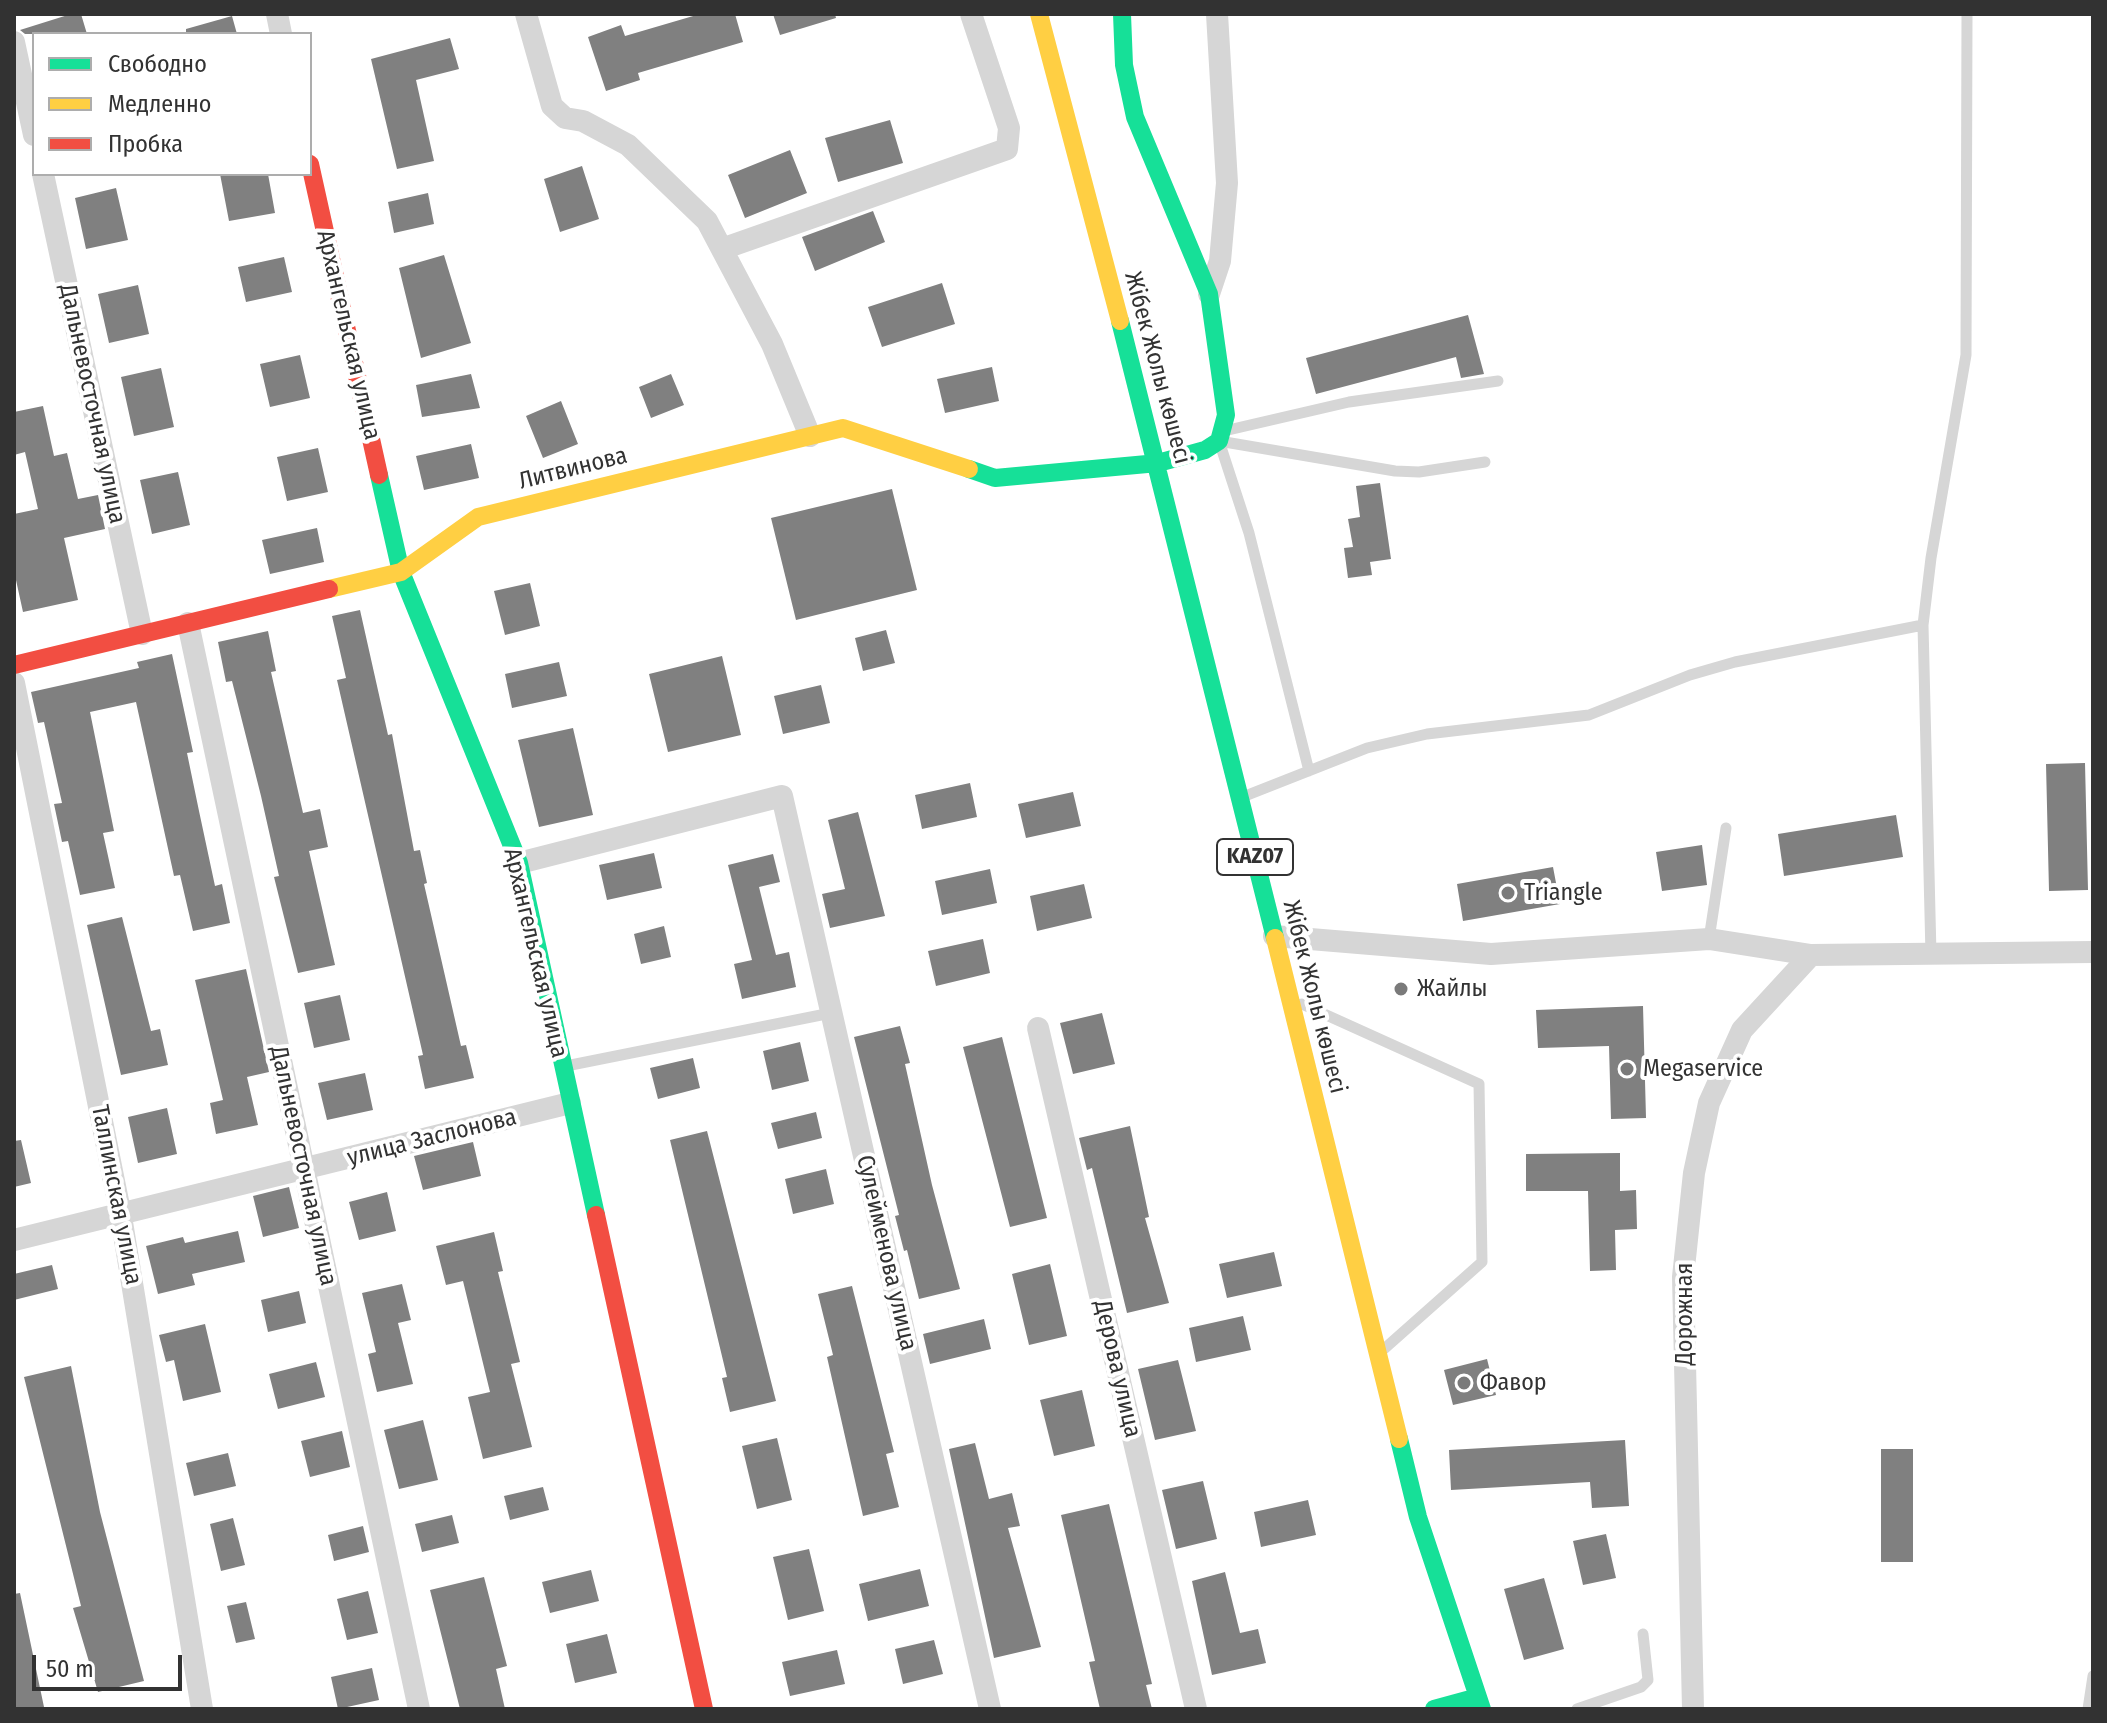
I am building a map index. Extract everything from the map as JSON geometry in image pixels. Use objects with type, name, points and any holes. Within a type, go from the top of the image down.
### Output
[{"type":"main road","name":"Жібек Жолы көшесі","points":[[1039,14],[1158,463],[1418,1517],[1480,1703]]},
{"type":"main road","points":[[1122,14],[1124,65],[1135,117],[1209,294],[1226,415],[1221,436]]},
{"type":"main road","name":"Архангельская улица","points":[[312,173],[401,572],[519,863],[561,1067],[704,1709]]},
{"type":"main road","name":"Литвинова","points":[[14,665],[401,572],[478,517],[843,428],[995,478],[1158,463],[1205,450],[1221,436]]},
{"type":"main road","points":[[1434,1709],[1480,1703]]},
{"type":"street","points":[[526,14],[552,106],[565,118],[583,121],[628,145],[707,221],[772,344],[810,436]]},
{"type":"street","points":[[722,249],[1007,149],[1009,128],[971,14]]},
{"type":"street","points":[[1209,294],[1220,261],[1227,183],[1217,14]]},
{"type":"street","points":[[14,42],[32,126]]},
{"type":"street","name":"Дальневосточная улица","points":[[43,176],[142,634]]},
{"type":"street","name":"Дальневосточная улица","points":[[188,623],[419,1709]]},
{"type":"street","name":"Таллинская улица","points":[[14,683],[121,1216],[202,1709]]},
{"type":"street","name":"Сулейменова улица","points":[[519,863],[782,796],[990,1709]]},
{"type":"street","points":[[1274,936],[1491,954],[1709,939],[1811,955],[2093,952]]},
{"type":"street","name":"Дорожная","points":[[1693,1709],[1683,1277],[1694,1173],[1709,1103],[1742,1030],[1811,955]]},
{"type":"street","name":"Дерова улица","points":[[1038,1028],[1196,1709]]},
{"type":"street","name":"улица Заслонова","points":[[14,1240],[570,1103]]},
{"type":"lane","points":[[1931,955],[1923,625],[1935,529],[1966,355],[1967,14]]},
{"type":"lane","points":[[1221,436],[1349,402],[1498,381]]},
{"type":"lane","points":[[1221,436],[1249,533],[1309,771]]},
{"type":"lane","points":[[1221,436],[1395,471],[1419,472],[1485,462]]},
{"type":"lane","points":[[1240,798],[1367,748],[1427,734],[1589,715],[1690,675],[1735,662],[1923,625]]},
{"type":"lane","points":[[1709,939],[1726,828]]},
{"type":"lane","points":[[1290,998],[1479,1084],[1482,1262],[1377,1355]]},
{"type":"lane","points":[[561,1067],[831,1013]]},
{"type":"lane","points":[[1577,1709],[1641,1687],[1648,1680],[1643,1634]]},
{"type":"lane","points":[[2088,1709],[2093,1676]]},
{"type":"building","points":[[71,14],[81,14],[86,32],[25,34],[20,30]]},
{"type":"building","points":[[700,14],[735,14],[743,42],[638,73],[640,80],[606,91],[588,37],[621,25],[625,36]]},
{"type":"building","points":[[773,14],[835,14],[836,18],[780,35]]},
{"type":"building","points":[[232,16],[236,32],[186,32],[186,29]]},
{"type":"building","points":[[450,38],[459,69],[416,80],[434,161],[397,169],[371,59]]},
{"type":"building","points":[[890,120],[903,163],[838,182],[825,138]]},
{"type":"building","points":[[790,150],[807,193],[745,218],[728,175]]},
{"type":"building","points":[[582,166],[599,219],[560,232],[544,179]]},
{"type":"building","points":[[220,176],[268,176],[275,213],[229,221]]},
{"type":"building","points":[[116,188],[128,240],[86,249],[75,198]]},
{"type":"building","points":[[428,193],[434,224],[394,233],[388,202]]},
{"type":"building","points":[[873,211],[885,242],[815,271],[802,237]]},
{"type":"building","points":[[444,255],[471,343],[421,358],[399,268]]},
{"type":"building","points":[[284,257],[292,292],[246,302],[238,267]]},
{"type":"building","points":[[942,283],[955,324],[882,347],[868,307]]},
{"type":"building","points":[[138,285],[149,334],[109,343],[98,294]]},
{"type":"building","points":[[1468,315],[1484,374],[1461,378],[1456,357],[1316,394],[1306,358]]},
{"type":"building","points":[[300,355],[310,398],[270,407],[260,364]]},
{"type":"building","points":[[992,367],[999,401],[945,413],[937,379]]},
{"type":"building","points":[[161,368],[174,427],[134,436],[121,377]]},
{"type":"building","points":[[471,374],[480,408],[422,417],[416,385]]},
{"type":"building","points":[[671,374],[684,405],[651,418],[639,387]]},
{"type":"building","points":[[561,401],[578,444],[543,458],[526,416]]},
{"type":"building","points":[[43,406],[54,456],[67,453],[78,499],[98,495],[105,529],[64,538],[78,600],[23,612],[14,571],[14,514],[38,509],[25,452],[14,455],[14,412]]},
{"type":"building","points":[[471,444],[479,478],[424,490],[416,456]]},
{"type":"building","points":[[318,448],[328,492],[287,501],[277,457]]},
{"type":"building","points":[[178,472],[190,525],[152,534],[140,480]]},
{"type":"building","points":[[1380,483],[1391,559],[1370,562],[1372,575],[1348,578],[1344,548],[1353,547],[1348,519],[1360,517],[1356,486]]},
{"type":"building","points":[[892,489],[917,590],[796,620],[771,518]]},
{"type":"building","points":[[317,528],[324,562],[270,574],[262,540]]},
{"type":"building","points":[[530,583],[540,626],[505,635],[494,591]]},
{"type":"building","points":[[360,610],[388,735],[392,734],[414,851],[420,850],[427,883],[424,884],[461,1046],[466,1045],[474,1078],[425,1089],[418,1056],[423,1055],[337,680],[346,678],[332,616]]},
{"type":"building","points":[[886,630],[895,663],[863,671],[855,638]]},
{"type":"building","points":[[268,631],[276,671],[271,672],[303,813],[320,809],[328,847],[309,851],[335,965],[298,973],[274,877],[279,876],[261,796],[232,681],[226,682],[218,642]]},
{"type":"building","points":[[172,654],[193,752],[187,753],[215,886],[222,884],[230,923],[193,931],[180,875],[174,876],[136,702],[90,712],[114,831],[103,833],[115,888],[80,895],[68,841],[62,842],[54,804],[62,803],[44,722],[38,723],[31,692],[139,668],[137,662]]},
{"type":"building","points":[[722,656],[741,735],[668,752],[649,674]]},
{"type":"building","points":[[559,662],[567,696],[512,708],[505,674]]},
{"type":"building","points":[[821,685],[830,723],[783,734],[774,696]]},
{"type":"building","points":[[573,728],[593,815],[539,827],[518,740]]},
{"type":"building","points":[[2085,763],[2088,890],[2049,891],[2046,764]]},
{"type":"building","points":[[970,783],[977,817],[922,829],[915,795]]},
{"type":"building","points":[[1073,792],[1081,826],[1026,838],[1018,804]]},
{"type":"building","points":[[858,812],[885,916],[830,928],[822,894],[845,889],[828,820]]},
{"type":"building","points":[[1896,815],[1903,857],[1784,876],[1778,834]]},
{"type":"building","points":[[1702,845],[1707,885],[1662,891],[1656,852]]},
{"type":"building","points":[[654,853],[662,888],[607,900],[599,865]]},
{"type":"building","points":[[773,854],[780,882],[759,887],[776,955],[789,952],[796,987],[742,999],[734,964],[752,960],[728,865]]},
{"type":"building","points":[[1553,867],[1560,904],[1463,921],[1457,884]]},
{"type":"building","points":[[990,869],[997,903],[942,915],[935,881]]},
{"type":"building","points":[[1084,884],[1092,918],[1037,931],[1030,896]]},
{"type":"building","points":[[122,917],[151,1031],[160,1029],[168,1065],[121,1075],[87,925]]},
{"type":"building","points":[[664,926],[671,957],[641,964],[634,934]]},
{"type":"building","points":[[983,939],[990,973],[936,986],[928,951]]},
{"type":"building","points":[[246,969],[269,1072],[247,1077],[258,1125],[216,1134],[210,1103],[223,1100],[195,980]]},
{"type":"building","points":[[340,995],[350,1040],[314,1048],[304,1003]]},
{"type":"building","points":[[1643,1006],[1646,1118],[1611,1119],[1609,1046],[1538,1048],[1536,1010]]},
{"type":"building","points":[[1102,1013],[1115,1064],[1073,1074],[1060,1023]]},
{"type":"building","points":[[900,1026],[910,1063],[905,1064],[932,1185],[960,1289],[919,1299],[895,1216],[899,1215],[854,1037]]},
{"type":"building","points":[[1002,1037],[1047,1218],[1010,1227],[963,1047]]},
{"type":"building","points":[[800,1042],[809,1081],[772,1090],[763,1051]]},
{"type":"building","points":[[693,1058],[700,1088],[658,1099],[650,1068]]},
{"type":"building","points":[[365,1073],[373,1110],[327,1120],[318,1083]]},
{"type":"building","points":[[167,1108],[177,1154],[138,1163],[128,1117]]},
{"type":"building","points":[[816,1112],[822,1138],[778,1149],[771,1123]]},
{"type":"building","points":[[1130,1126],[1149,1217],[1145,1218],[1169,1303],[1127,1313],[1092,1168],[1087,1170],[1079,1138]]},
{"type":"building","points":[[707,1131],[776,1401],[730,1412],[722,1378],[727,1377],[670,1140]]},
{"type":"building","points":[[21,1140],[31,1183],[14,1187],[14,1141]]},
{"type":"building","points":[[473,1142],[481,1176],[423,1190],[414,1156]]},
{"type":"building","points":[[1620,1153],[1620,1191],[1636,1190],[1637,1229],[1615,1230],[1616,1270],[1590,1271],[1588,1191],[1526,1191],[1526,1154]]},
{"type":"building","points":[[826,1169],[834,1204],[793,1214],[785,1179]]},
{"type":"building","points":[[289,1187],[299,1228],[263,1237],[253,1196]]},
{"type":"building","points":[[387,1192],[396,1231],[359,1240],[349,1202]]},
{"type":"building","points":[[238,1231],[245,1262],[192,1274],[195,1285],[158,1294],[146,1246],[183,1237],[185,1243]]},
{"type":"building","points":[[494,1232],[503,1271],[498,1272],[520,1362],[511,1364],[532,1447],[483,1459],[468,1397],[490,1392],[463,1281],[446,1285],[436,1246]]},
{"type":"building","points":[[1274,1252],[1282,1286],[1227,1298],[1219,1264]]},
{"type":"building","points":[[1050,1264],[1067,1336],[1029,1345],[1012,1274]]},
{"type":"building","points":[[52,1265],[58,1289],[14,1300],[14,1274]]},
{"type":"building","points":[[402,1284],[411,1320],[398,1323],[413,1384],[377,1392],[368,1354],[376,1352],[362,1293]]},
{"type":"building","points":[[852,1286],[894,1452],[886,1454],[899,1507],[863,1516],[827,1357],[833,1355],[818,1294]]},
{"type":"building","points":[[299,1291],[306,1323],[268,1332],[261,1300]]},
{"type":"building","points":[[1243,1316],[1251,1350],[1196,1362],[1189,1328]]},
{"type":"building","points":[[984,1319],[991,1349],[930,1364],[923,1334]]},
{"type":"building","points":[[205,1324],[221,1392],[183,1401],[174,1360],[166,1362],[159,1335]]},
{"type":"building","points":[[1487,1359],[1496,1395],[1453,1405],[1444,1370]]},
{"type":"building","points":[[1178,1360],[1196,1431],[1155,1440],[1138,1369]]},
{"type":"building","points":[[316,1362],[325,1397],[278,1409],[269,1374]]},
{"type":"building","points":[[71,1366],[100,1512],[144,1681],[98,1692],[73,1608],[81,1606],[24,1377]]},
{"type":"building","points":[[1082,1390],[1095,1446],[1054,1456],[1040,1400]]},
{"type":"building","points":[[423,1420],[438,1480],[399,1489],[384,1430]]},
{"type":"building","points":[[342,1431],[350,1467],[310,1477],[301,1441]]},
{"type":"building","points":[[777,1438],[792,1500],[757,1509],[742,1446]]},
{"type":"building","points":[[1625,1440],[1629,1506],[1592,1508],[1590,1482],[1451,1490],[1449,1450]]},
{"type":"building","points":[[975,1443],[989,1499],[1012,1493],[1020,1526],[1008,1528],[1041,1647],[994,1658],[949,1449]]},
{"type":"building","points":[[1881,1449],[1913,1449],[1913,1562],[1881,1562]]},
{"type":"building","points":[[228,1453],[236,1486],[194,1496],[186,1463]]},
{"type":"building","points":[[1203,1481],[1217,1539],[1176,1549],[1162,1490]]},
{"type":"building","points":[[543,1487],[549,1510],[510,1520],[504,1496]]},
{"type":"building","points":[[1308,1500],[1316,1535],[1261,1547],[1254,1512]]},
{"type":"building","points":[[1109,1504],[1152,1684],[1146,1685],[1152,1709],[1100,1709],[1089,1662],[1095,1661],[1061,1515]]},
{"type":"building","points":[[452,1515],[459,1543],[422,1552],[415,1524]]},
{"type":"building","points":[[233,1518],[245,1565],[221,1571],[210,1524]]},
{"type":"building","points":[[363,1526],[369,1552],[334,1561],[328,1535]]},
{"type":"building","points":[[1606,1534],[1616,1578],[1583,1585],[1573,1541]]},
{"type":"building","points":[[809,1549],[824,1611],[788,1620],[773,1557]]},
{"type":"building","points":[[920,1569],[929,1606],[868,1621],[859,1584]]},
{"type":"building","points":[[591,1570],[599,1601],[550,1613],[542,1582]]},
{"type":"building","points":[[1225,1572],[1240,1633],[1258,1629],[1266,1663],[1212,1675],[1192,1581]]},
{"type":"building","points":[[484,1577],[507,1666],[496,1669],[505,1709],[460,1709],[430,1590]]},
{"type":"building","points":[[1544,1578],[1564,1649],[1524,1660],[1504,1589]]},
{"type":"building","points":[[368,1591],[378,1633],[347,1640],[337,1599]]},
{"type":"building","points":[[20,1593],[44,1707],[36,1709],[14,1709],[14,1594]]},
{"type":"building","points":[[246,1602],[255,1639],[236,1643],[227,1606]]},
{"type":"building","points":[[607,1634],[617,1673],[575,1683],[566,1644]]},
{"type":"building","points":[[934,1640],[943,1674],[903,1684],[895,1649]]},
{"type":"building","points":[[837,1650],[845,1684],[790,1696],[782,1662]]},
{"type":"building","points":[[372,1668],[379,1700],[338,1709],[331,1677]]},
{"type":"traffic: fast","points":[[969,469],[995,478],[1158,463],[1205,450],[1219,441],[1226,415],[1209,294],[1135,117],[1124,65],[1122,14]]},
{"type":"traffic: fast","points":[[1120,321],[1275,938]]},
{"type":"traffic: fast","points":[[379,475],[401,572],[519,863],[596,1215]]},
{"type":"traffic: fast","points":[[1399,1439],[1418,1517],[1482,1709]]},
{"type":"traffic: fast","points":[[1434,1709],[1478,1697]]},
{"type":"traffic: slow","points":[[1039,14],[1120,321]]},
{"type":"traffic: slow","points":[[329,589],[401,572],[478,517],[843,428],[969,469]]},
{"type":"traffic: slow","points":[[1275,938],[1399,1439]]},
{"type":"traffic: jam","points":[[312,173],[379,475]]},
{"type":"traffic: jam","points":[[14,665],[329,589]]},
{"type":"traffic: jam","points":[[596,1215],[704,1709]]},
{"type":"place","name":"Triangle","points":[[1508,893]]},
{"type":"place","name":"Жайлы","points":[[1401,989]]},
{"type":"place","name":"Megaservice","points":[[1627,1069]]},
{"type":"place","name":"Фавор","points":[[1464,1383]]}]
